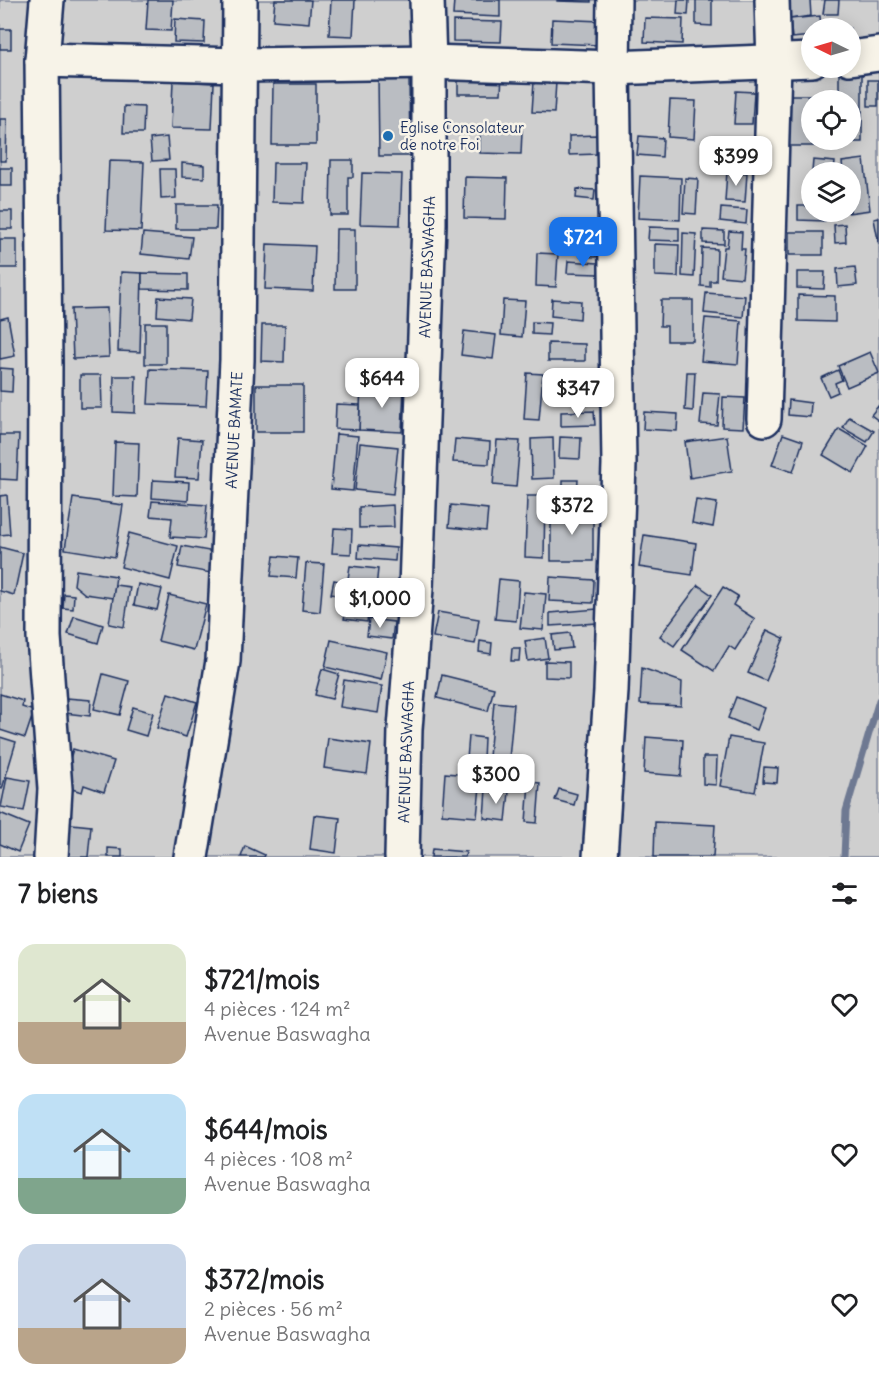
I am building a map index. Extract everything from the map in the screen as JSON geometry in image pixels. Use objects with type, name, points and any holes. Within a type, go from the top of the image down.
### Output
[{"type":"street","points":[[46,0],[42,60],[45,365],[44,637],[55,789],[51,857]]},
{"type":"street","name":"AVENUE BAMATE","points":[[191,857],[223,661],[237,360],[240,0]]},
{"type":"street","name":"AVENUE BASWAGHA","points":[[402,857],[405,729],[416,588],[429,224],[427,0]]},
{"type":"street","points":[[600,857],[611,691],[619,464],[614,0]]},
{"type":"street","points":[[764,419],[774,63],[772,0]]},
{"type":"street","points":[[861,56],[879,54]]},
{"type":"street","points":[[42,60],[240,65],[429,62],[613,68],[801,61]]},
{"type":"shaded area","points":[[0,0],[879,0],[879,857],[0,857]]},
{"type":"building","points":[[148,0],[173,0],[171,31],[146,30]]},
{"type":"building","points":[[275,0],[311,0],[309,23],[273,20]]},
{"type":"building","points":[[331,0],[355,0],[353,36],[329,35]]},
{"type":"building","points":[[454,0],[500,0],[500,17],[453,15]]},
{"type":"building","points":[[591,0],[591,2],[557,1]]},
{"type":"building","points":[[678,0],[689,0],[688,15],[677,14]]},
{"type":"building","points":[[696,0],[712,0],[712,26],[696,25]]},
{"type":"building","points":[[788,0],[810,0],[811,16],[790,19]]},
{"type":"building","points":[[825,0],[839,0],[838,14],[823,14]]},
{"type":"building","points":[[820,16],[820,18],[801,18],[801,37],[792,38],[790,19]]},
{"type":"building","points":[[645,18],[683,19],[682,44],[644,42]]},
{"type":"building","points":[[175,19],[205,21],[204,43],[174,42]]},
{"type":"building","points":[[552,19],[601,21],[599,45],[551,43]]},
{"type":"building","points":[[453,21],[502,22],[501,42],[453,41]]},
{"type":"building","points":[[0,29],[11,29],[11,49],[0,49]]},
{"type":"building","points":[[862,72],[862,142],[861,90],[839,90],[839,78],[861,78]]},
{"type":"building","points":[[458,73],[502,74],[501,94],[458,94]]},
{"type":"building","points":[[409,76],[410,156],[379,156],[378,77]]},
{"type":"building","points":[[868,80],[878,80],[878,106],[868,106]]},
{"type":"building","points":[[173,81],[214,83],[212,129],[171,128]]},
{"type":"building","points":[[534,81],[556,82],[554,113],[532,112]]},
{"type":"building","points":[[273,84],[316,84],[316,145],[272,145]]},
{"type":"building","points":[[736,91],[754,92],[752,124],[734,124]]},
{"type":"building","points":[[785,95],[801,95],[801,146],[785,146]]},
{"type":"building","points":[[670,100],[696,101],[694,139],[668,137]]},
{"type":"building","points":[[124,106],[144,107],[143,133],[123,133]]},
{"type":"building","points":[[0,119],[7,119],[6,161],[0,161]]},
{"type":"building","points":[[480,130],[522,131],[521,154],[480,153]]},
{"type":"building","points":[[597,135],[598,154],[569,155],[569,136]]},
{"type":"building","points":[[639,136],[663,138],[662,157],[637,155]]},
{"type":"building","points":[[167,137],[169,160],[152,161],[150,139]]},
{"type":"building","points":[[864,159],[870,210],[861,211],[861,162],[842,162]]},
{"type":"building","points":[[331,160],[353,160],[353,177],[348,177],[348,215],[330,215]]},
{"type":"building","points":[[109,161],[144,162],[141,231],[106,230]]},
{"type":"building","points":[[182,163],[204,165],[204,178],[182,177]]},
{"type":"building","points":[[273,163],[306,163],[304,203],[272,202]]},
{"type":"building","points":[[0,168],[12,168],[12,186],[0,186]]},
{"type":"building","points":[[160,169],[175,169],[176,198],[161,199]]},
{"type":"building","points":[[727,171],[747,173],[745,202],[725,201]]},
{"type":"building","points":[[362,173],[402,174],[400,225],[360,224]]},
{"type":"building","points":[[640,176],[681,178],[680,220],[638,218]]},
{"type":"building","points":[[465,177],[507,178],[506,219],[464,218]]},
{"type":"building","points":[[685,178],[698,179],[696,214],[683,213]]},
{"type":"building","points":[[577,189],[595,190],[594,200],[576,198]]},
{"type":"building","points":[[176,205],[217,205],[216,229],[176,229]]},
{"type":"building","points":[[798,206],[801,206],[801,220],[798,220]]},
{"type":"building","points":[[721,208],[747,210],[746,224],[720,221]]},
{"type":"building","points":[[0,211],[12,211],[12,229],[0,229]]},
{"type":"building","points":[[879,218],[879,245],[874,219]]},
{"type":"building","points":[[845,224],[846,242],[835,243],[834,225]]},
{"type":"building","points":[[581,227],[597,228],[596,257],[580,256]]},
{"type":"building","points":[[649,227],[679,228],[679,241],[648,240]]},
{"type":"building","points":[[336,229],[355,229],[355,289],[335,289]]},
{"type":"building","points":[[703,230],[724,231],[724,244],[703,243]]},
{"type":"building","points":[[729,231],[742,232],[741,249],[745,249],[742,278],[721,276],[724,247],[727,247]]},
{"type":"building","points":[[789,232],[823,232],[823,255],[789,255]]},
{"type":"building","points":[[143,233],[192,237],[189,259],[141,254]]},
{"type":"building","points":[[683,233],[696,234],[694,277],[682,276]]},
{"type":"building","points":[[0,239],[17,239],[17,268],[0,268]]},
{"type":"building","points":[[267,244],[315,246],[313,291],[265,289]]},
{"type":"building","points":[[655,244],[679,245],[678,277],[655,276]]},
{"type":"building","points":[[702,248],[717,249],[716,281],[710,281],[710,287],[701,286]]},
{"type":"building","points":[[537,253],[558,254],[556,287],[536,286]]},
{"type":"building","points":[[568,261],[598,263],[598,274],[567,273]]},
{"type":"building","points":[[855,267],[857,285],[838,287],[837,269]]},
{"type":"building","points":[[121,272],[142,273],[140,352],[118,351]]},
{"type":"building","points":[[797,272],[825,272],[824,289],[797,288]]},
{"type":"building","points":[[142,273],[188,274],[188,290],[142,289]]},
{"type":"building","points":[[706,293],[745,296],[743,317],[704,313]]},
{"type":"building","points":[[798,295],[835,296],[835,322],[798,321]]},
{"type":"building","points":[[158,297],[191,299],[189,319],[157,316]]},
{"type":"building","points":[[552,299],[581,301],[580,319],[551,316]]},
{"type":"building","points":[[503,300],[525,301],[522,337],[501,335]]},
{"type":"building","points":[[661,300],[693,300],[693,341],[667,341],[667,326],[660,326]]},
{"type":"building","points":[[107,308],[109,357],[73,359],[71,309]]},
{"type":"building","points":[[8,317],[15,356],[0,359],[0,319]]},
{"type":"building","points":[[705,318],[741,321],[738,364],[701,361]]},
{"type":"building","points":[[532,322],[550,323],[549,335],[532,334]]},
{"type":"building","points":[[145,323],[166,323],[166,364],[145,364]]},
{"type":"building","points":[[262,325],[285,325],[284,362],[261,361]]},
{"type":"building","points":[[464,331],[496,335],[493,359],[461,355]]},
{"type":"building","points":[[548,343],[585,344],[585,361],[548,361]]},
{"type":"building","points":[[870,352],[879,373],[847,387],[838,366]]},
{"type":"building","points":[[0,368],[13,369],[12,392],[0,391]]},
{"type":"building","points":[[150,369],[208,371],[206,406],[148,404]]},
{"type":"building","points":[[838,370],[842,380],[835,383],[838,392],[829,396],[821,378]]},
{"type":"building","points":[[687,372],[695,372],[693,411],[685,410]]},
{"type":"building","points":[[527,373],[543,374],[539,420],[524,419]]},
{"type":"building","points":[[80,375],[101,375],[102,408],[80,408]]},
{"type":"building","points":[[114,376],[136,376],[135,413],[113,412]]},
{"type":"building","points":[[256,385],[303,385],[303,432],[256,432]]},
{"type":"building","points":[[361,385],[404,387],[402,432],[359,430]]},
{"type":"building","points":[[703,393],[720,394],[717,425],[700,424]]},
{"type":"building","points":[[723,397],[745,398],[743,428],[722,427]]},
{"type":"building","points":[[789,400],[811,403],[810,417],[788,415]]},
{"type":"building","points":[[336,404],[360,405],[359,430],[335,429]]},
{"type":"building","points":[[879,405],[879,421],[871,415]]},
{"type":"building","points":[[594,411],[595,425],[561,426],[561,412]]},
{"type":"building","points":[[644,412],[678,414],[677,431],[643,429]]},
{"type":"building","points":[[849,417],[874,431],[867,442],[843,428]]},
{"type":"building","points":[[839,429],[868,446],[853,473],[823,455]]},
{"type":"building","points":[[336,434],[358,436],[353,491],[331,489]]},
{"type":"building","points":[[783,434],[803,441],[793,472],[772,465]]},
{"type":"building","points":[[0,435],[19,435],[17,480],[0,479]]},
{"type":"building","points":[[727,436],[732,471],[690,478],[685,442]]},
{"type":"building","points":[[560,437],[581,438],[580,459],[559,458]]},
{"type":"building","points":[[178,438],[202,440],[199,478],[175,477]]},
{"type":"building","points":[[553,438],[554,478],[532,479],[531,439]]},
{"type":"building","points":[[455,439],[490,442],[489,464],[453,462]]},
{"type":"building","points":[[497,440],[520,441],[516,487],[493,485]]},
{"type":"building","points":[[115,442],[139,443],[137,497],[113,496]]},
{"type":"building","points":[[360,443],[398,447],[393,494],[355,490]]},
{"type":"building","points":[[153,480],[189,482],[188,501],[152,498]]},
{"type":"building","points":[[563,480],[578,480],[577,493],[563,493]]},
{"type":"building","points":[[7,495],[10,534],[0,535],[0,496]]},
{"type":"building","points":[[527,496],[545,496],[544,558],[525,557]]},
{"type":"building","points":[[73,498],[123,505],[115,557],[65,549]]},
{"type":"building","points":[[696,500],[717,503],[713,527],[692,523]]},
{"type":"building","points":[[152,501],[207,505],[204,539],[170,537],[172,518],[150,516]]},
{"type":"building","points":[[393,505],[394,527],[359,528],[359,507]]},
{"type":"building","points":[[451,505],[488,509],[486,531],[449,527]]},
{"type":"building","points":[[551,512],[593,512],[593,561],[551,561]]},
{"type":"building","points":[[334,528],[352,529],[351,554],[332,553]]},
{"type":"building","points":[[129,533],[178,546],[170,580],[121,567]]},
{"type":"building","points":[[644,535],[696,543],[692,575],[639,567]]},
{"type":"building","points":[[359,545],[396,548],[395,561],[358,558]]},
{"type":"building","points":[[182,546],[220,553],[216,574],[178,567]]},
{"type":"building","points":[[0,547],[23,553],[14,595],[0,591]]},
{"type":"building","points":[[274,556],[298,558],[296,578],[271,576]]},
{"type":"building","points":[[306,563],[324,564],[320,612],[302,610]]},
{"type":"building","points":[[350,566],[378,569],[376,588],[347,585]]},
{"type":"building","points":[[76,570],[116,576],[113,598],[85,594],[74,585]]},
{"type":"building","points":[[550,577],[594,580],[593,603],[549,601]]},
{"type":"building","points":[[499,579],[519,581],[516,621],[495,619]]},
{"type":"building","points":[[334,580],[344,582],[342,596],[331,594]]},
{"type":"building","points":[[138,584],[162,589],[157,610],[134,605]]},
{"type":"building","points":[[115,585],[130,587],[124,627],[109,624]]},
{"type":"building","points":[[698,585],[712,595],[674,646],[660,636]]},
{"type":"building","points":[[723,587],[738,596],[733,605],[755,619],[735,650],[729,646],[714,671],[682,650]]},
{"type":"building","points":[[524,592],[546,594],[543,630],[520,628]]},
{"type":"building","points":[[64,594],[74,595],[73,609],[63,608]]},
{"type":"building","points":[[169,595],[206,604],[194,650],[158,641]]},
{"type":"building","points":[[348,596],[370,600],[367,622],[344,619]]},
{"type":"building","points":[[597,609],[598,623],[550,626],[550,613]]},
{"type":"building","points":[[438,612],[479,619],[475,644],[433,637]]},
{"type":"building","points":[[74,616],[103,625],[98,643],[68,634]]},
{"type":"building","points":[[369,619],[394,622],[392,639],[367,636]]},
{"type":"building","points":[[767,630],[784,638],[766,681],[748,673]]},
{"type":"building","points":[[570,633],[572,648],[554,650],[552,635]]},
{"type":"building","points":[[545,638],[548,658],[528,661],[525,641]]},
{"type":"building","points":[[331,640],[387,652],[381,680],[325,667]]},
{"type":"building","points":[[480,641],[492,643],[491,654],[479,652]]},
{"type":"building","points":[[512,648],[520,648],[519,661],[511,661]]},
{"type":"building","points":[[545,661],[569,662],[569,678],[545,677]]},
{"type":"building","points":[[642,668],[682,682],[681,706],[640,704]]},
{"type":"building","points":[[322,669],[339,674],[332,699],[315,695]]},
{"type":"building","points":[[103,674],[129,681],[120,715],[94,709]]},
{"type":"building","points":[[442,675],[494,688],[488,711],[437,698]]},
{"type":"building","points":[[344,680],[382,686],[378,713],[340,707]]},
{"type":"building","points":[[168,693],[197,702],[186,737],[157,728]]},
{"type":"building","points":[[0,694],[23,701],[22,707],[34,711],[25,738],[0,730]]},
{"type":"building","points":[[736,697],[765,708],[757,730],[728,718]]},
{"type":"building","points":[[66,698],[91,700],[90,716],[65,713]]},
{"type":"building","points":[[494,702],[514,704],[509,759],[489,757]]},
{"type":"building","points":[[133,707],[153,713],[146,736],[126,730]]},
{"type":"building","points":[[469,736],[484,738],[483,760],[467,759]]},
{"type":"building","points":[[0,737],[16,742],[2,789],[0,788]]},
{"type":"building","points":[[646,737],[683,740],[681,776],[644,773]]},
{"type":"building","points":[[729,737],[764,743],[755,792],[720,786]]},
{"type":"building","points":[[328,738],[371,744],[367,774],[324,768]]},
{"type":"building","points":[[73,749],[114,761],[104,792],[84,785],[82,792],[62,786]]},
{"type":"building","points":[[703,757],[717,757],[716,785],[703,784]]},
{"type":"building","points":[[764,767],[778,768],[777,783],[763,782]]},
{"type":"building","points":[[445,773],[481,776],[477,817],[442,814]]},
{"type":"building","points":[[7,777],[30,781],[24,811],[1,807]]},
{"type":"building","points":[[529,782],[540,783],[537,823],[526,822]]},
{"type":"building","points":[[486,789],[509,792],[506,821],[484,818]]},
{"type":"building","points":[[559,789],[577,794],[574,805],[555,800]]},
{"type":"building","points":[[0,813],[29,825],[18,852],[0,844]]},
{"type":"building","points":[[314,815],[340,818],[336,853],[310,849]]},
{"type":"building","points":[[655,822],[715,825],[713,857],[654,857]]},
{"type":"building","points":[[62,823],[91,826],[88,857],[59,857]]},
{"type":"building","points":[[245,846],[265,855],[264,857],[241,857]]},
{"type":"building","points":[[108,848],[122,849],[122,857],[108,857]]},
{"type":"building","points":[[432,849],[466,852],[465,857],[431,857]]},
{"type":"waterway","points":[[844,857],[846,811],[879,700]]},
{"type":"place","name":"Eglise Consolateur de notre Foi","points":[[388,136]]}]
